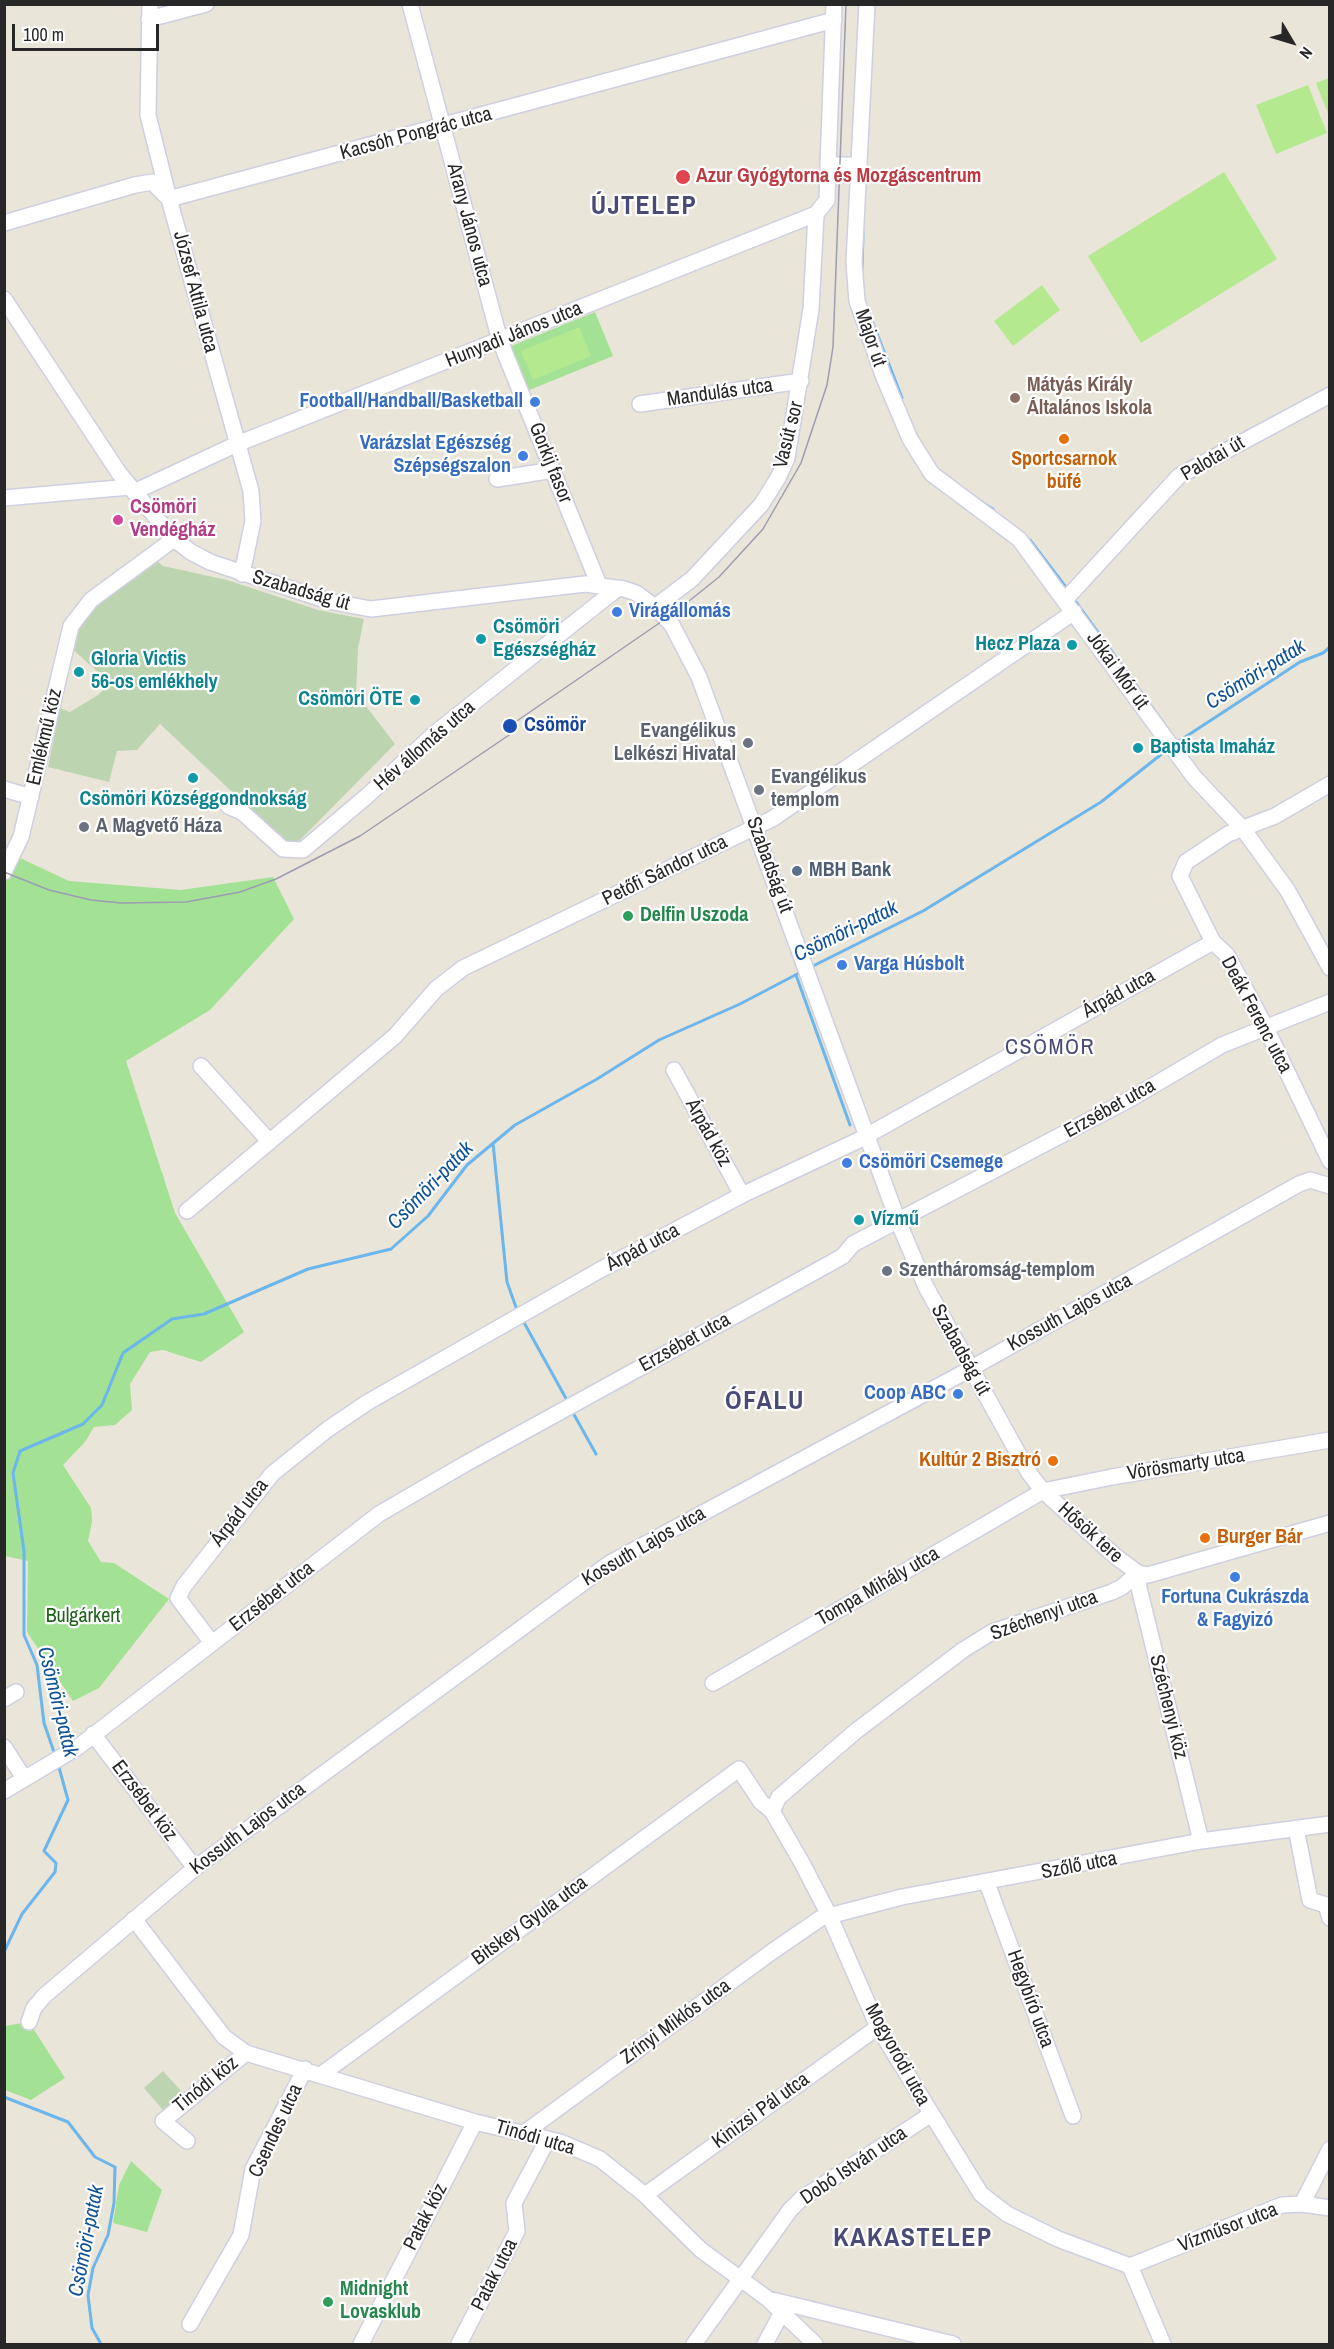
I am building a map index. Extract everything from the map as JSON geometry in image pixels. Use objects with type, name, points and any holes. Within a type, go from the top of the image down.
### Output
[{"type":"street","points":[[149,12],[206,4]]},
{"type":"street","name":"Arany János utca","points":[[410,4],[500,341]]},
{"type":"street","name":"Major út","points":[[867,4],[854,263],[857,301],[883,375],[910,439],[932,474],[1019,539],[1070,600]]},
{"type":"street","name":"József Attila utca","points":[[149,12],[148,115],[253,503],[250,540],[242,574]]},
{"type":"street","points":[[816,214],[827,200],[834,12]]},
{"type":"street","name":"Kacsóh Pongrác utca","points":[[169,199],[442,127],[834,12]]},
{"type":"street","name":"József Attila utca","points":[[152,182],[154,140]]},
{"type":"street","points":[[828,165],[859,165]]},
{"type":"street","points":[[4,223],[152,182],[169,199]]},
{"type":"street","name":"Hunyadi János utca","points":[[4,498],[132,489],[237,444],[816,214]]},
{"type":"street","name":"Vasút sor","points":[[655,607],[692,579],[761,505],[778,478],[787,458],[811,309],[816,214]]},
{"type":"street","name":"Szabadság út","points":[[4,299],[84,417],[97,441],[132,489],[174,539],[199,557],[242,574],[327,601],[371,609],[585,584],[599,585],[636,593],[655,607],[672,625],[699,677],[898,1221],[926,1287],[969,1369],[1029,1473],[1043,1491]]},
{"type":"street","name":"Gorkij fasor","points":[[500,341],[599,585]]},
{"type":"street","name":"Mandulás utca","points":[[640,404],[801,381]]},
{"type":"street","name":"Palotai út","points":[[1070,600],[1179,477],[1329,395]]},
{"type":"street","points":[[497,478],[553,470]]},
{"type":"street","name":"Emlékmű köz","points":[[4,872],[21,837],[71,626],[91,600],[174,539]]},
{"type":"street","name":"Hév állomás utca","points":[[228,806],[242,812],[283,849],[303,850],[367,796],[434,734],[618,588]]},
{"type":"street","name":"Jókai Mór út","points":[[1070,600],[1170,746],[1194,777],[1244,829],[1288,891],[1329,968]]},
{"type":"street","name":"Petőfi Sándor utca","points":[[187,1211],[395,1036],[436,989],[463,968],[772,819],[1070,600]]},
{"type":"street","points":[[1244,829],[1275,816],[1329,784]]},
{"type":"street","points":[[4,789],[31,797]]},
{"type":"street","name":"Deák Ferenc utca","points":[[1244,829],[1228,834],[1186,862],[1181,871],[1181,881],[1213,942],[1227,955],[1265,1026],[1329,1161]]},
{"type":"street","name":"Árpád utca","points":[[212,1643],[178,1598],[191,1576],[272,1473],[304,1447],[368,1402],[742,1195],[867,1135],[1213,942]]},
{"type":"street","name":"Erzsébet utca","points":[[4,1791],[78,1747],[379,1514],[829,1264],[843,1256],[854,1244],[1132,1098],[1222,1045],[1329,1002]]},
{"type":"street","points":[[201,1066],[269,1142]]},
{"type":"street","name":"Árpád köz","points":[[674,1070],[742,1195]]},
{"type":"street","name":"Kossuth Lajos utca","points":[[28,2022],[34,2008],[45,1996],[195,1868],[610,1563],[969,1369],[1299,1184],[1310,1180],[1329,1186]]},
{"type":"street","name":"Vörösmarty utca","points":[[1043,1491],[1329,1440]]},
{"type":"street","name":"Hősök tere","points":[[1043,1491],[1115,1556],[1138,1573]]},
{"type":"street","name":"Tompa Mihály utca","points":[[713,1683],[1043,1491]]},
{"type":"street","points":[[1138,1573],[1160,1573],[1329,1523]]},
{"type":"street","name":"Széchenyi utca","points":[[772,1811],[778,1797],[856,1731],[963,1650],[992,1632],[1112,1592],[1122,1587],[1138,1573]]},
{"type":"street","name":"Széchenyi köz","points":[[1138,1573],[1139,1588],[1201,1841]]},
{"type":"street","name":"Erzsébet köz","points":[[93,1734],[195,1868]]},
{"type":"street","points":[[4,1747],[24,1778]]},
{"type":"street","name":"Mogyoródi utca","points":[[739,1769],[761,1802],[772,1811],[830,1917],[878,2027],[930,2115],[981,2194],[1007,2214],[1058,2240],[1130,2266]]},
{"type":"street","name":"Bitskey Gyula utca","points":[[322,2074],[739,1769]]},
{"type":"street","name":"Szőlő utca","points":[[830,1917],[902,1897],[987,1883],[1201,1841],[1329,1824]]},
{"type":"street","points":[[1296,1828],[1311,1900],[1326,1905],[1329,1918]]},
{"type":"street","name":"Hegybíró utca","points":[[987,1883],[1073,2116]]},
{"type":"street","name":"Zrínyi Miklós utca","points":[[524,2133],[772,1951],[821,1918],[830,1917]]},
{"type":"street","name":"Tinódi utca","points":[[134,1919],[224,2037],[246,2053],[322,2074],[475,2122],[548,2139],[600,2159],[645,2194],[701,2250],[768,2299],[953,2344]]},
{"type":"street","name":"Kinizsi Pál utca","points":[[645,2194],[878,2027]]},
{"type":"street","name":"Tinódi köz","points":[[187,2142],[163,2121],[246,2053]]},
{"type":"street","name":"Csendes utca","points":[[190,2324],[241,2235],[254,2169],[305,2069]]},
{"type":"street","name":"Dobó István utca","points":[[694,2344],[790,2210],[801,2199],[930,2115]]},
{"type":"street","name":"Patak köz","points":[[361,2344],[475,2122]]},
{"type":"street","name":"Patak utca","points":[[459,2344],[517,2231],[514,2203],[548,2139]]},
{"type":"street","points":[[1302,2204],[1329,2149]]},
{"type":"street","name":"Vízműsor utca","points":[[1130,2266],[1282,2205],[1302,2204],[1329,2208]]},
{"type":"street","points":[[1130,2266],[1163,2344]]},
{"type":"street","points":[[768,2299],[781,2314],[815,2344]]},
{"type":"street","points":[[765,2344],[781,2314]]},
{"type":"green space","points":[[1329,78],[1329,116],[1316,83]]},
{"type":"green space","points":[[1308,85],[1327,133],[1276,154],[1256,105]]},
{"type":"green space","points":[[1224,172],[1277,259],[1141,343],[1088,256]]},
{"type":"green space","points":[[1042,285],[1060,310],[1013,346],[994,321]]},
{"type":"green space","points":[[595,312],[613,356],[527,391],[509,347]]},
{"type":"green space","points":[[579,327],[591,356],[533,380],[521,351]]},
{"type":"green space","points":[[157,561],[163,566],[227,580],[318,610],[364,619],[358,648],[356,693],[395,744],[295,845],[281,838],[160,724],[137,750],[117,751],[109,782],[48,767],[60,708],[70,712],[98,695],[110,683],[69,646],[86,611]]},
{"type":"green space","name":"Bulgárkert","points":[[5,851],[69,881],[181,890],[273,877],[294,919],[210,1010],[126,1061],[175,1213],[244,1332],[201,1362],[163,1350],[150,1352],[130,1384],[132,1410],[115,1425],[94,1427],[85,1442],[63,1465],[91,1508],[92,1522],[88,1541],[101,1562],[114,1563],[169,1599],[99,1688],[73,1701],[27,1632],[28,1561],[5,1556]]},
{"type":"green space","points":[[29,2022],[65,2078],[31,2100],[5,2090],[4,2026]]},
{"type":"green space","points":[[163,2071],[183,2093],[163,2110],[144,2088]]},
{"type":"green space","points":[[131,2161],[162,2190],[147,2232],[113,2223],[119,2185]]},
{"type":"waterway","points":[[862,268],[863,232]]},
{"type":"waterway","points":[[871,318],[902,398]]},
{"type":"waterway","points":[[981,502],[993,509]]},
{"type":"waterway","points":[[1030,540],[1068,590]]},
{"type":"waterway","points":[[1073,598],[1185,753]]},
{"type":"waterway","name":"Csömöri-patak","points":[[1176,743],[1300,662],[1323,653],[1330,647]]},
{"type":"waterway","name":"Csömöri-patak","points":[[811,967],[923,911],[1101,802],[1168,749]]},
{"type":"waterway","name":"Csömöri-patak","points":[[55,1755],[44,1723],[37,1665],[24,1635],[24,1551],[13,1473],[20,1451],[83,1424],[102,1405],[123,1353],[172,1319],[204,1314],[308,1269],[391,1249],[428,1216],[467,1165],[515,1125],[597,1079],[659,1040],[740,1004],[803,971]]},
{"type":"waterway","points":[[796,975],[850,1125]]},
{"type":"waterway","points":[[493,1143],[507,1282],[517,1310]]},
{"type":"waterway","points":[[522,1319],[568,1402]]},
{"type":"waterway","points":[[572,1411],[596,1454]]},
{"type":"waterway","name":"Csömöri-patak","points":[[4,1952],[22,1914],[55,1872],[56,1863],[44,1851],[68,1800],[58,1764]]},
{"type":"waterway","name":"Csömöri-patak","points":[[4,2097],[68,2122],[95,2157],[115,2167],[114,2203],[108,2235],[93,2268],[88,2295],[92,2328],[101,2344]]},
{"type":"tram line","points":[[511,725],[674,613],[719,577],[763,529],[801,463],[827,385],[833,347],[846,4]]},
{"type":"tram line","points":[[4,872],[49,890],[91,900],[121,903],[186,902],[240,892],[276,879],[360,836],[515,731]]},
{"type":"place","name":"Azur Gyógytorna és Mozgáscentrum","points":[[683,177]]},
{"type":"place","name":"Mátyás Király Általános Iskola","points":[[1015,398]]},
{"type":"place","name":"Football/Handball/Basketball","points":[[535,402]]},
{"type":"place","name":"Sportcsarnok büfé","points":[[1064,439]]},
{"type":"place","name":"Varázslat Egészség Szépségszalon","points":[[523,456]]},
{"type":"place","name":"Csömöri Vendégház","points":[[118,520]]},
{"type":"place","name":"Virágállomás","points":[[617,612]]},
{"type":"place","name":"Csömöri Egészségház","points":[[481,639]]},
{"type":"place","name":"Hecz Plaza","points":[[1072,645]]},
{"type":"place","name":"Gloria Victis 56-os emlékhely","points":[[79,672]]},
{"type":"place","name":"Csömöri ÖTE","points":[[415,700]]},
{"type":"place","name":"Csömör","points":[[510,726]]},
{"type":"place","name":"Evangélikus Lelkészi Hivatal","points":[[748,743]]},
{"type":"place","name":"Baptista Imaház","points":[[1138,748]]},
{"type":"place","name":"Csömöri Községgondnokság","points":[[193,778]]},
{"type":"place","name":"Evangélikus templom","points":[[759,790]]},
{"type":"place","name":"A Magvető Háza","points":[[84,827]]},
{"type":"place","name":"MBH Bank","points":[[797,871]]},
{"type":"place","name":"Delfin Uszoda","points":[[628,916]]},
{"type":"place","name":"Varga Húsbolt","points":[[842,965]]},
{"type":"place","name":"Csömöri Csemege","points":[[847,1163]]},
{"type":"place","name":"Vízmű","points":[[859,1220]]},
{"type":"place","name":"Szentháromság-templom","points":[[887,1271]]},
{"type":"place","name":"Coop ABC","points":[[958,1394]]},
{"type":"place","name":"Kultúr 2 Bisztró","points":[[1053,1461]]},
{"type":"place","name":"Burger Bár","points":[[1205,1538]]},
{"type":"place","name":"Fortuna Cukrászda & Fagyizó","points":[[1235,1577]]},
{"type":"place","name":"Midnight Lovasklub","points":[[328,2302]]},
{"type":"district","name":"ÚJTELEP","points":[[644,207]]},
{"type":"district","name":"CSÖMÖR","points":[[1050,1048]]},
{"type":"district","name":"ÓFALU","points":[[765,1402]]},
{"type":"district","name":"KAKASTELEP","points":[[913,2239]]}]
